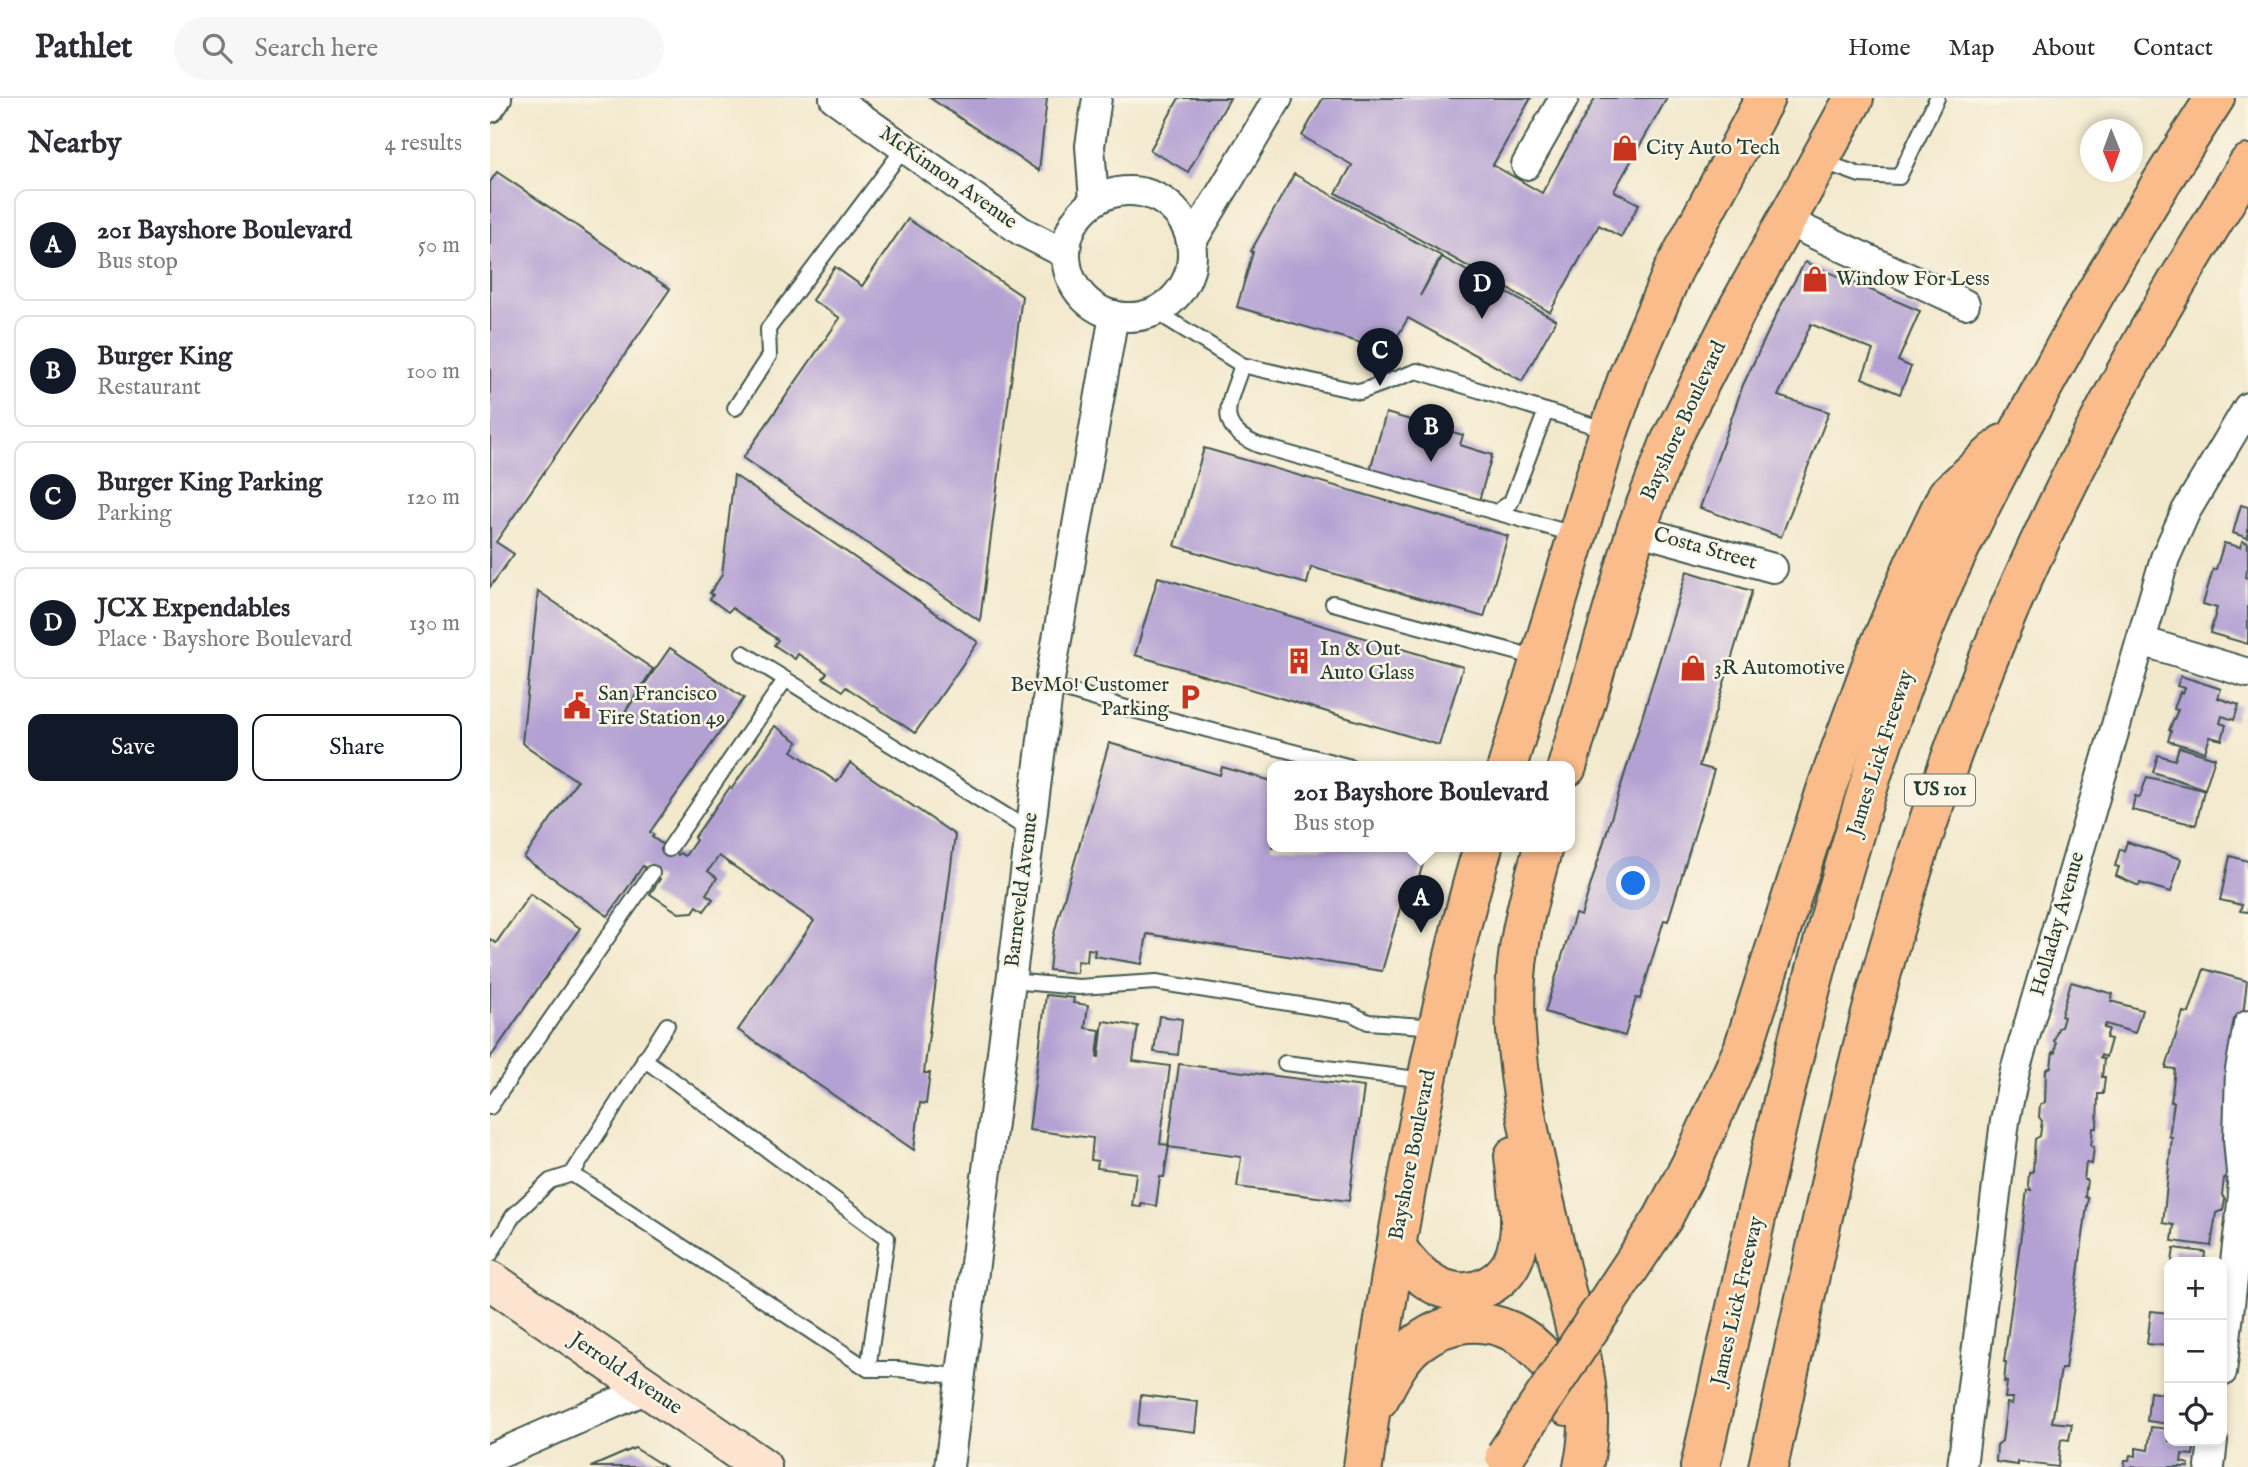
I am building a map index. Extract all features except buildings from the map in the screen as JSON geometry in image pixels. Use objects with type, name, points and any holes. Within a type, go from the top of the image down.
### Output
[{"type":"main road","points":[[1509,761],[1609,431],[1629,374],[1697,222],[1765,98]]},
{"type":"main road","name":"Bayshore Boulevard","points":[[1569,761],[1636,530],[1656,475],[1691,397],[1854,98]]},
{"type":"main road","name":"James Lick Freeway","points":[[1700,1467],[1806,1000],[1874,768],[1934,605],[1965,536],[2115,258],[2215,98]]},
{"type":"main road","name":"US 101","points":[[1768,1467],[1853,1089],[1889,949],[1928,823],[1973,698],[2031,563],[2094,431],[2145,337],[2248,164]]},
{"type":"main road","points":[[1502,1462],[1664,1217],[1694,1158],[1743,1049],[1827,787],[1871,666],[1914,564],[1947,495],[2021,429]]},
{"type":"main road","name":"Bayshore Boulevard","points":[[1363,1467],[1396,1246],[1437,1027],[1455,947],[1482,852]]},
{"type":"main road","points":[[1396,1246],[1419,1275],[1435,1285],[1458,1292],[1481,1289],[1496,1281],[1508,1270],[1516,1255],[1520,1218],[1509,1079],[1510,1031],[1521,933],[1542,852]]},
{"type":"main road","points":[[1516,978],[1521,1073],[1534,1153],[1584,1371],[1588,1431],[1583,1467]]},
{"type":"main road","points":[[1368,1428],[1391,1376],[1418,1343],[1453,1325],[1487,1322],[1530,1342],[1555,1371],[1565,1393],[1568,1410],[1568,1467]]},
{"type":"street","points":[[490,108],[497,98]]},
{"type":"street","name":"McKinnon Avenue","points":[[834,98],[1021,231],[1066,254]]},
{"type":"street","points":[[1094,201],[1090,146],[1097,98]]},
{"type":"street","points":[[1191,243],[1278,98]]},
{"type":"street","points":[[1526,165],[1564,98]]},
{"type":"street","points":[[1134,191],[1154,195],[1171,207],[1185,223],[1191,243],[1192,264],[1185,284],[1172,300],[1155,311],[1135,317],[1114,315],[1095,307],[1079,293],[1069,275],[1066,254],[1069,234],[1079,216],[1094,201],[1113,193],[1134,191]]},
{"type":"street","points":[[1786,221],[1965,304]]},
{"type":"street","name":"Barneveld Avenue","points":[[949,1467],[1049,685],[1114,315]]},
{"type":"street","name":"Holladay Avenue","points":[[1962,1467],[2009,1097],[2175,532],[2246,413]]},
{"type":"street","name":"Costa Street","points":[[1636,530],[1773,568]]},
{"type":"street","points":[[2141,641],[2248,673]]},
{"type":"street","points":[[2227,1334],[2246,1192],[2238,1139],[2240,1070],[2248,1025]]},
{"type":"street","name":"Jerrold Avenue","points":[[493,1279],[762,1467]]},
{"type":"street","points":[[490,1458],[647,1389]]},
{"type":"street","points":[[2210,1467],[2212,1446]]},
{"type":"lane","points":[[1819,161],[1860,175],[1899,177],[1937,98]]},
{"type":"lane","points":[[735,408],[769,356],[768,329],[905,147]]},
{"type":"lane","points":[[1155,311],[1242,365],[1360,392],[1417,371],[1609,431]]},
{"type":"lane","points":[[1242,365],[1228,407],[1232,428],[1240,438],[1577,535]]},
{"type":"lane","points":[[1497,512],[1511,502],[1546,411]]},
{"type":"lane","points":[[1333,603],[1540,658]]},
{"type":"lane","points":[[743,653],[1029,830]]},
{"type":"lane","points":[[669,849],[785,680]]},
{"type":"lane","points":[[1049,685],[1328,761]]},
{"type":"lane","points":[[490,1107],[652,873]]},
{"type":"lane","points":[[1010,981],[1079,987],[1156,982],[1350,1013],[1368,1022],[1437,1027]]},
{"type":"lane","points":[[493,1279],[513,1216],[550,1181],[572,1174],[667,1025]]},
{"type":"lane","points":[[644,1059],[887,1238],[868,1369]]},
{"type":"lane","points":[[1285,1063],[1427,1080]]},
{"type":"lane","points":[[572,1174],[868,1369],[898,1369],[962,1377]]},
{"type":"place","name":"City Auto Tech","points":[[1625,148]]},
{"type":"place","name":"Window For Less","points":[[1815,279]]},
{"type":"place","name":"JCX Expendables","points":[[1482,319]]},
{"type":"place","name":"Burger King Parking","points":[[1380,386]]},
{"type":"place","name":"Burger King","points":[[1431,462]]},
{"type":"place","name":"In & Out Auto Glass","points":[[1299,661]]},
{"type":"place","name":"3R Automotive","points":[[1693,668]]},
{"type":"place","name":"BevMo! Customer Parking","points":[[1190,697]]},
{"type":"place","name":"San Francisco Fire Station 49","points":[[577,706]]},
{"type":"place","name":"201 Bayshore Boulevard","points":[[1421,933]]}]
